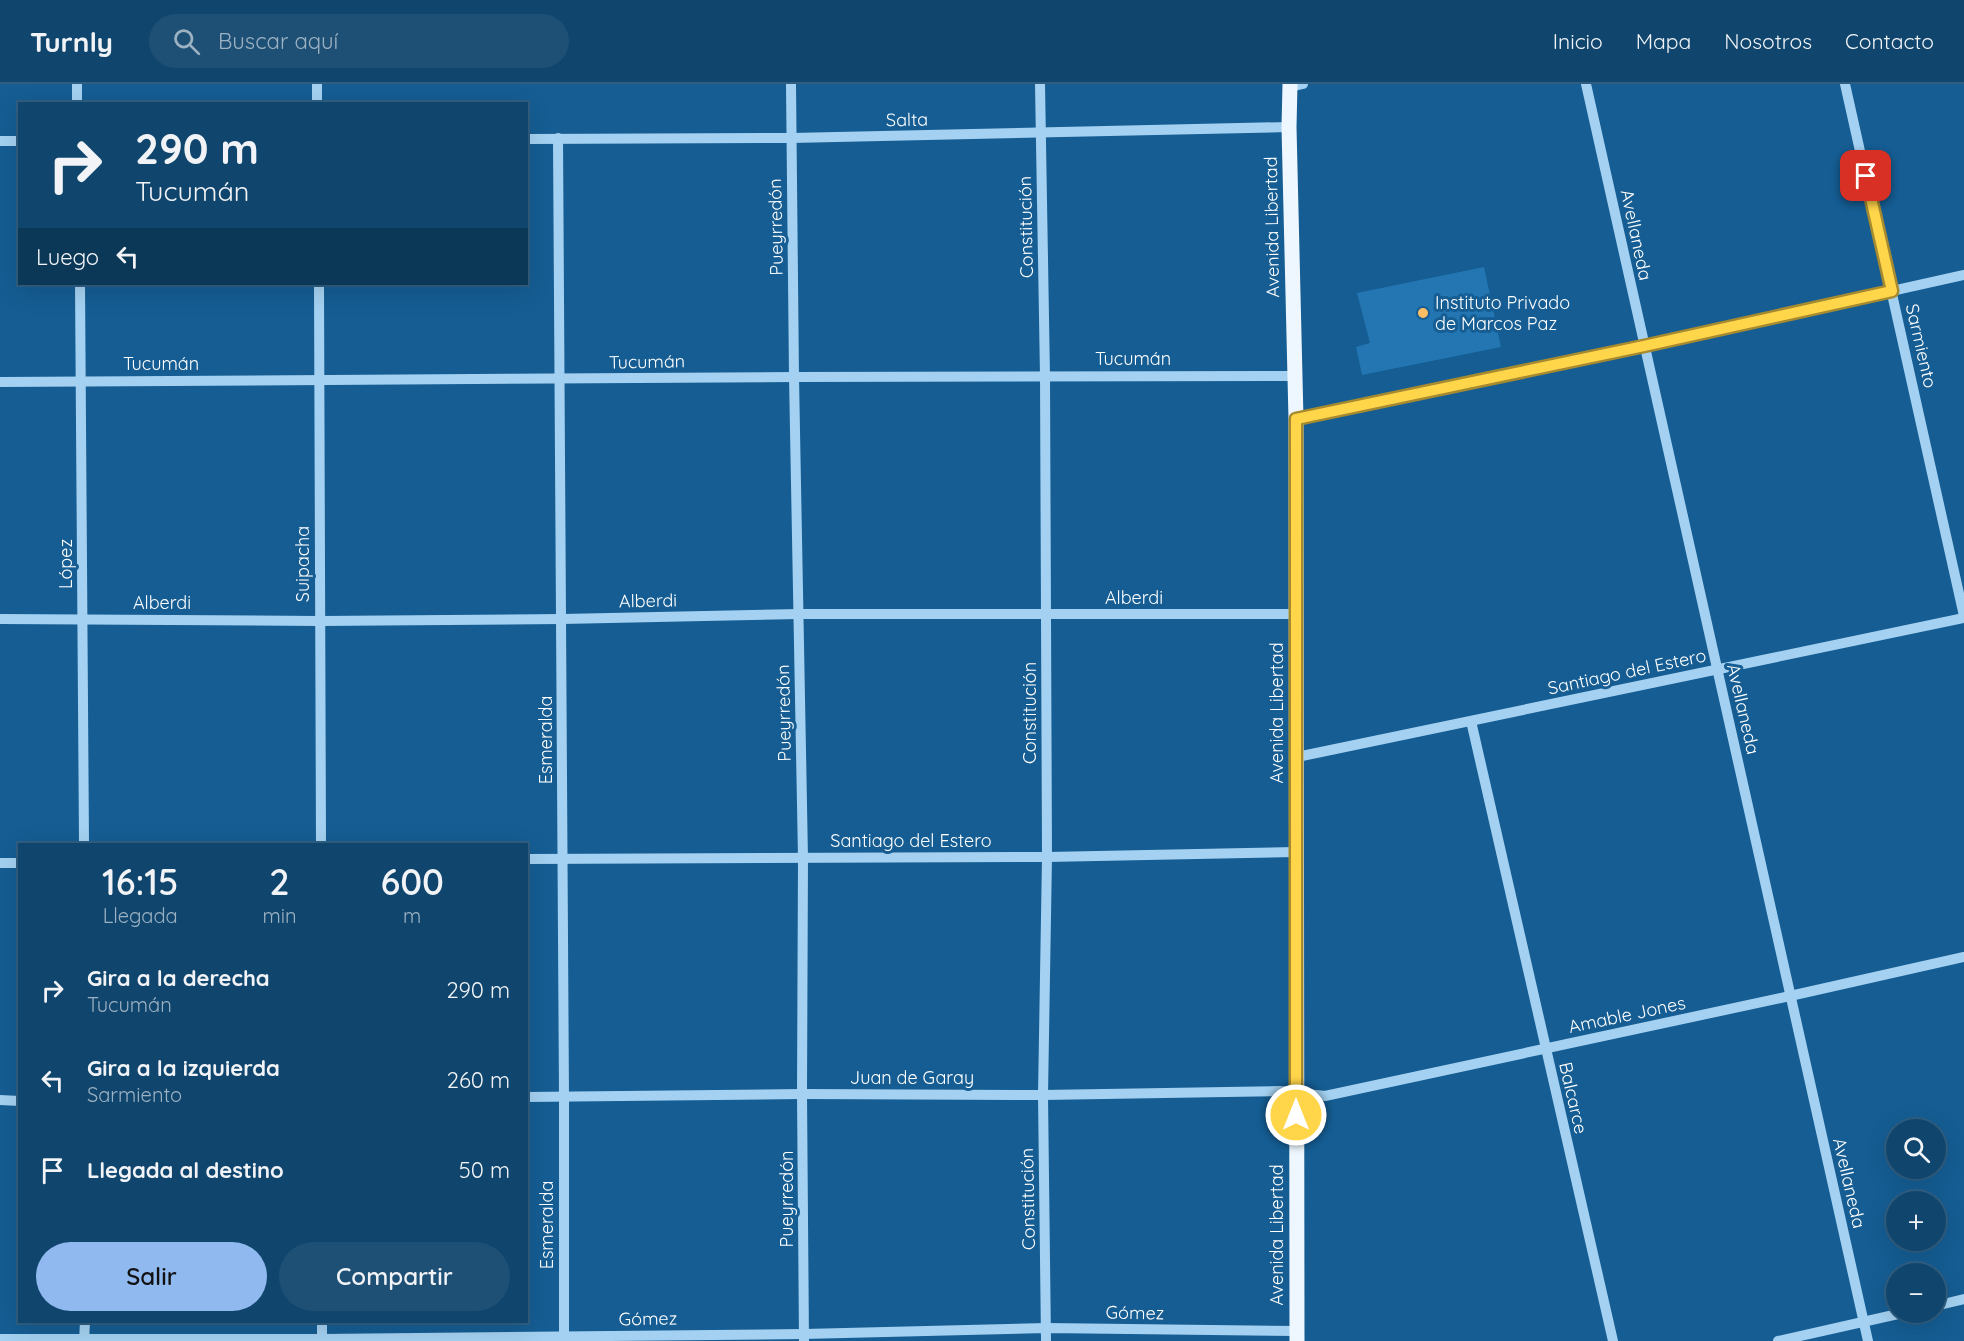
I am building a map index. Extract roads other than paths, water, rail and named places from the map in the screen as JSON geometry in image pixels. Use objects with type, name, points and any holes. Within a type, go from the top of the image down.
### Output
[{"type":"main road","name":"Avenida Libertad","points":[[1294,85],[1289,128],[1296,419],[1297,1336]]},
{"type":"street","points":[[77,84],[77,102]]},
{"type":"street","points":[[317,84],[317,102]]},
{"type":"street","name":"Pueyrredón","points":[[791,84],[803,858],[804,1337]]},
{"type":"street","name":"Constitución","points":[[1040,84],[1045,376],[1047,857],[1043,1095],[1046,1341]]},
{"type":"street","name":"Avellaneda","points":[[1586,84],[1868,1341]]},
{"type":"street","name":"Sarmiento","points":[[1845,84],[1964,617]]},
{"type":"street","name":"Salta","points":[[528,139],[791,138],[1289,128]]},
{"type":"street","name":"Esmeralda","points":[[558,138],[564,1339]]},
{"type":"street","points":[[0,141],[18,141]]},
{"type":"street","points":[[1296,419],[1644,346],[1964,275]]},
{"type":"street","name":"López","points":[[80,285],[84,843]]},
{"type":"street","name":"Suipacha","points":[[319,285],[321,843]]},
{"type":"street","name":"Tucumán","points":[[0,382],[794,376],[1294,376]]},
{"type":"street","name":"Alberdi","points":[[0,619],[320,621],[799,614],[1296,614]]},
{"type":"street","name":"Santiago del Estero","points":[[1297,757],[1964,617]]},
{"type":"street","name":"Balcarce","points":[[1471,721],[1613,1341]]},
{"type":"street","name":"Santiago del Estero","points":[[528,859],[1047,857],[1296,852]]},
{"type":"street","points":[[0,863],[18,863]]},
{"type":"street","name":"Amable Jones","points":[[1296,1091],[1324,1096],[1964,957]]},
{"type":"street","name":"Juan de Garay","points":[[528,1097],[802,1094],[1043,1095],[1296,1091]]},
{"type":"street","points":[[0,1100],[18,1101]]},
{"type":"street","points":[[1946,1303],[1964,1299]]},
{"type":"street","points":[[1778,1341],[1886,1317]]},
{"type":"street","points":[[84,1340],[85,1323]]},
{"type":"street","points":[[322,1323],[322,1340]]},
{"type":"street","name":"Gómez","points":[[0,1339],[322,1340],[804,1337],[1046,1328],[1297,1336]]},
{"type":"place","name":"Instituto Privado de Marcos Paz","points":[[1423,313]]}]
